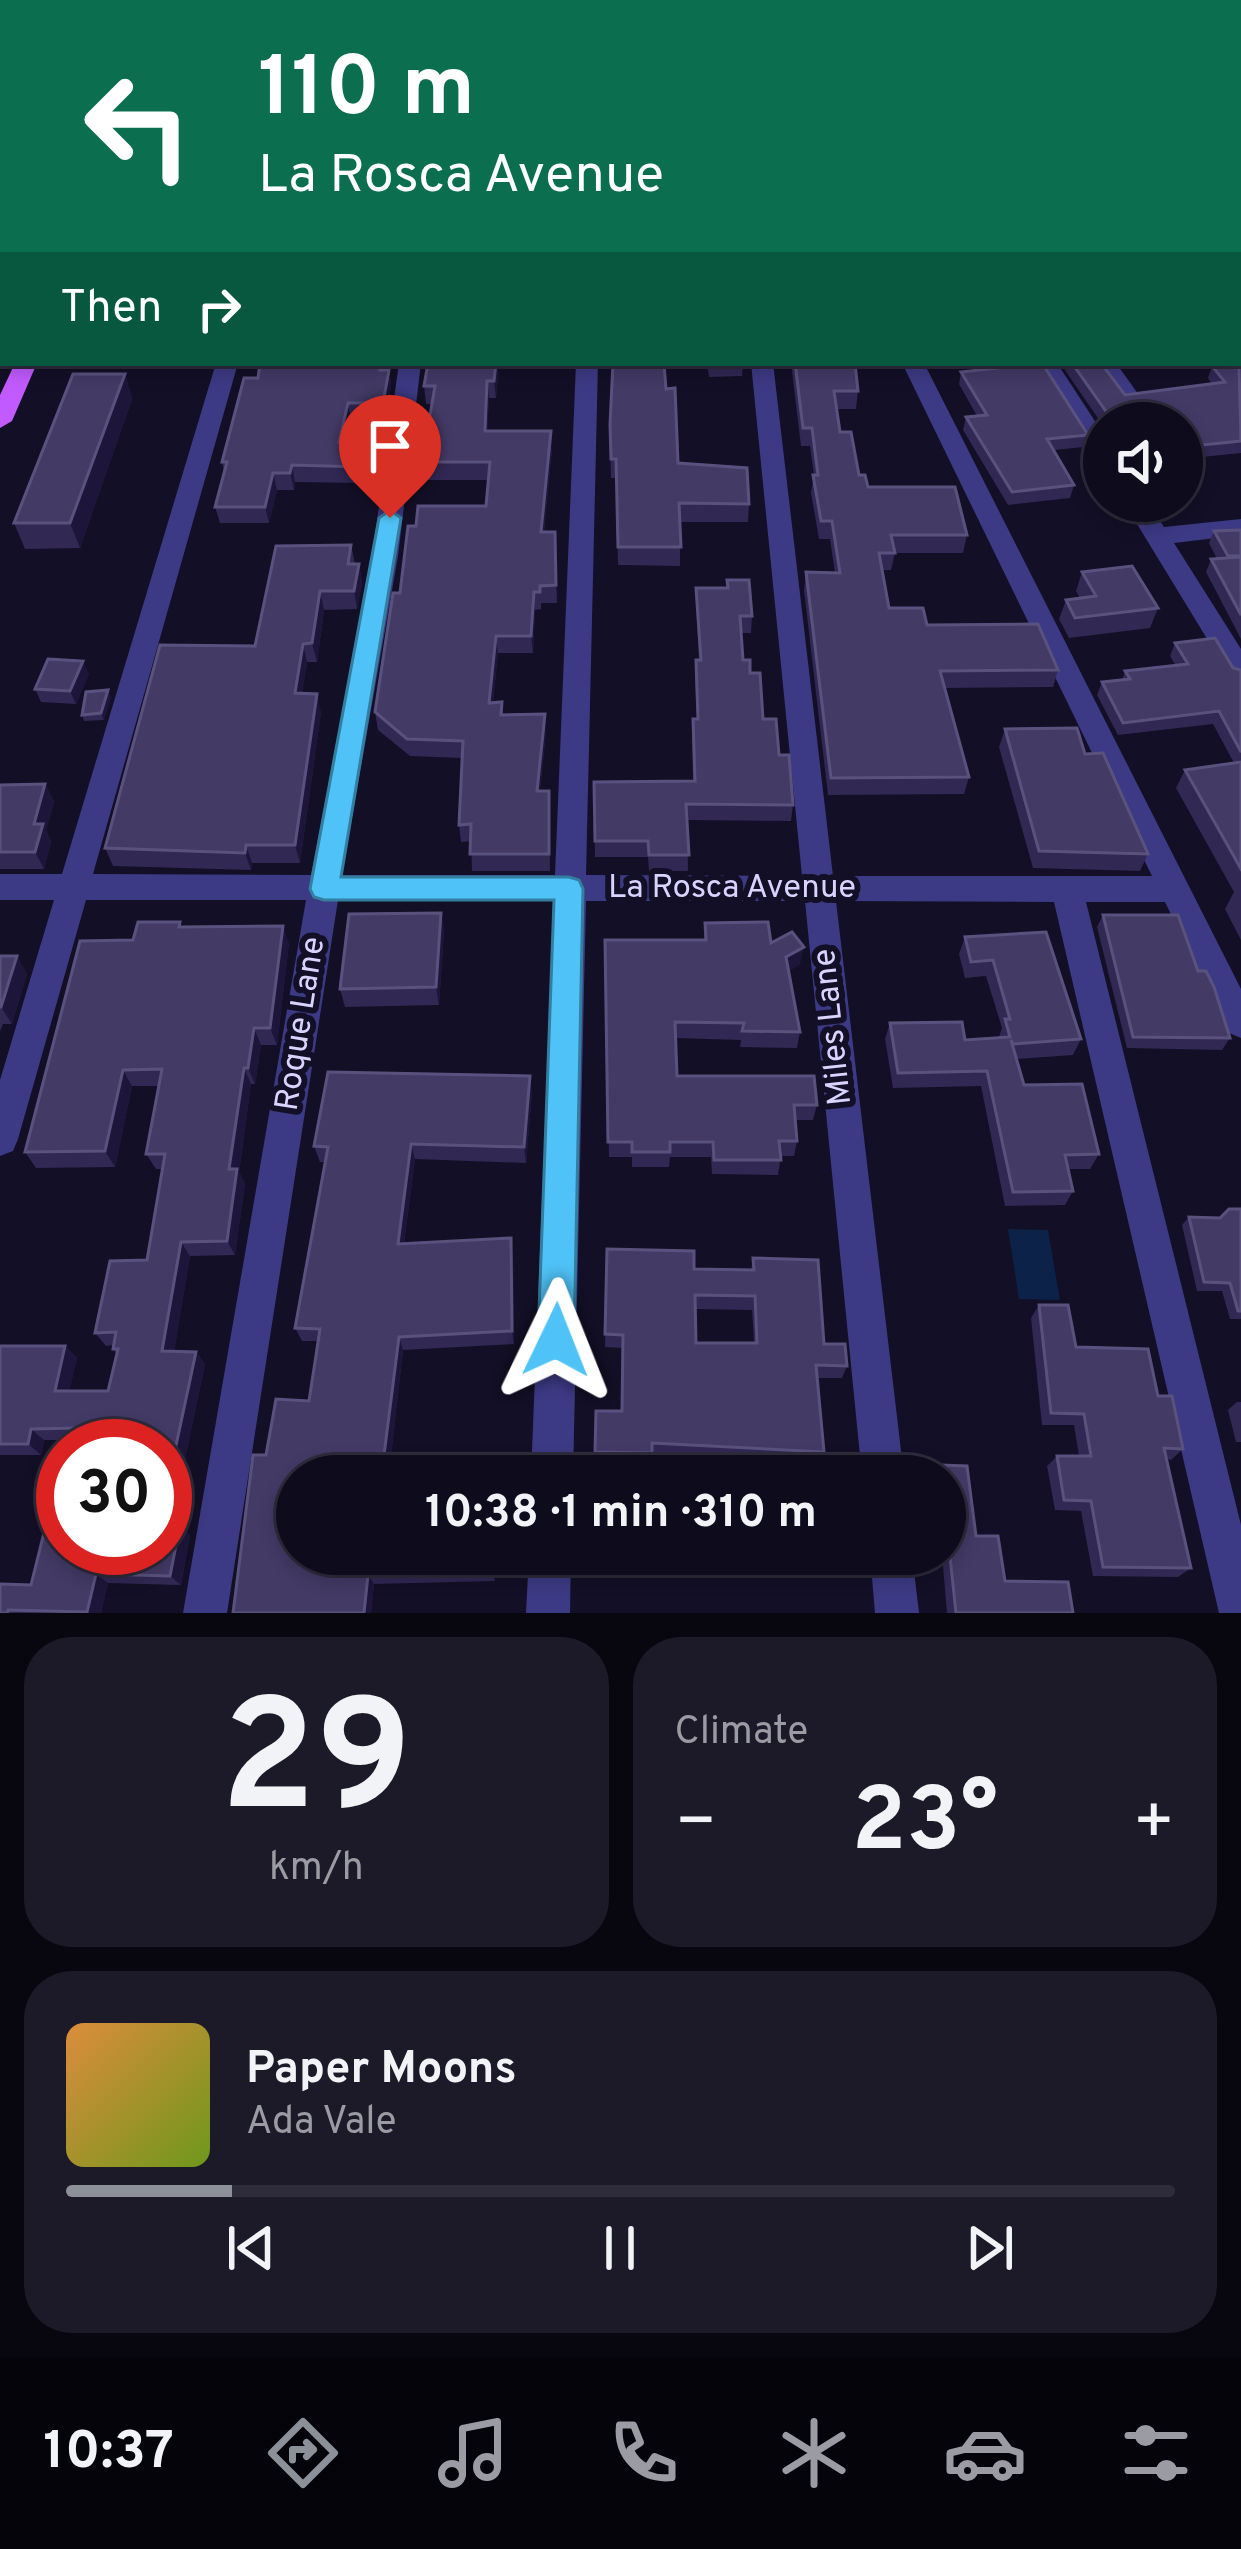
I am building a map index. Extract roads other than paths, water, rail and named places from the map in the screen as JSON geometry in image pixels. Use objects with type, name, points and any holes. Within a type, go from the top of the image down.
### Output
[{"type":"main road","points":[[0,421],[25,366]]},
{"type":"street","points":[[0,1138],[226,366]]},
{"type":"street","name":"Roque Lane","points":[[205,1613],[324,889],[385,556],[410,366]]},
{"type":"street","points":[[553,1455],[587,366]]},
{"type":"street","name":"Miles Lane","points":[[762,366],[881,1455]]},
{"type":"street","points":[[914,366],[1241,1023]]},
{"type":"street","points":[[1048,366],[1083,420]]},
{"type":"street","points":[[1108,366],[1129,398]]},
{"type":"street","points":[[1149,522],[1241,671]]},
{"type":"street","points":[[1158,536],[1239,528]]},
{"type":"street","name":"La Rosca Avenue","points":[[0,887],[1175,889]]},
{"type":"street","points":[[1066,889],[1241,1613]]},
{"type":"street","points":[[548,1613],[549,1575]]},
{"type":"street","points":[[893,1575],[897,1613]]},
{"type":"water","points":[[1008,1229],[1048,1230],[1060,1300],[1019,1299]]}]
